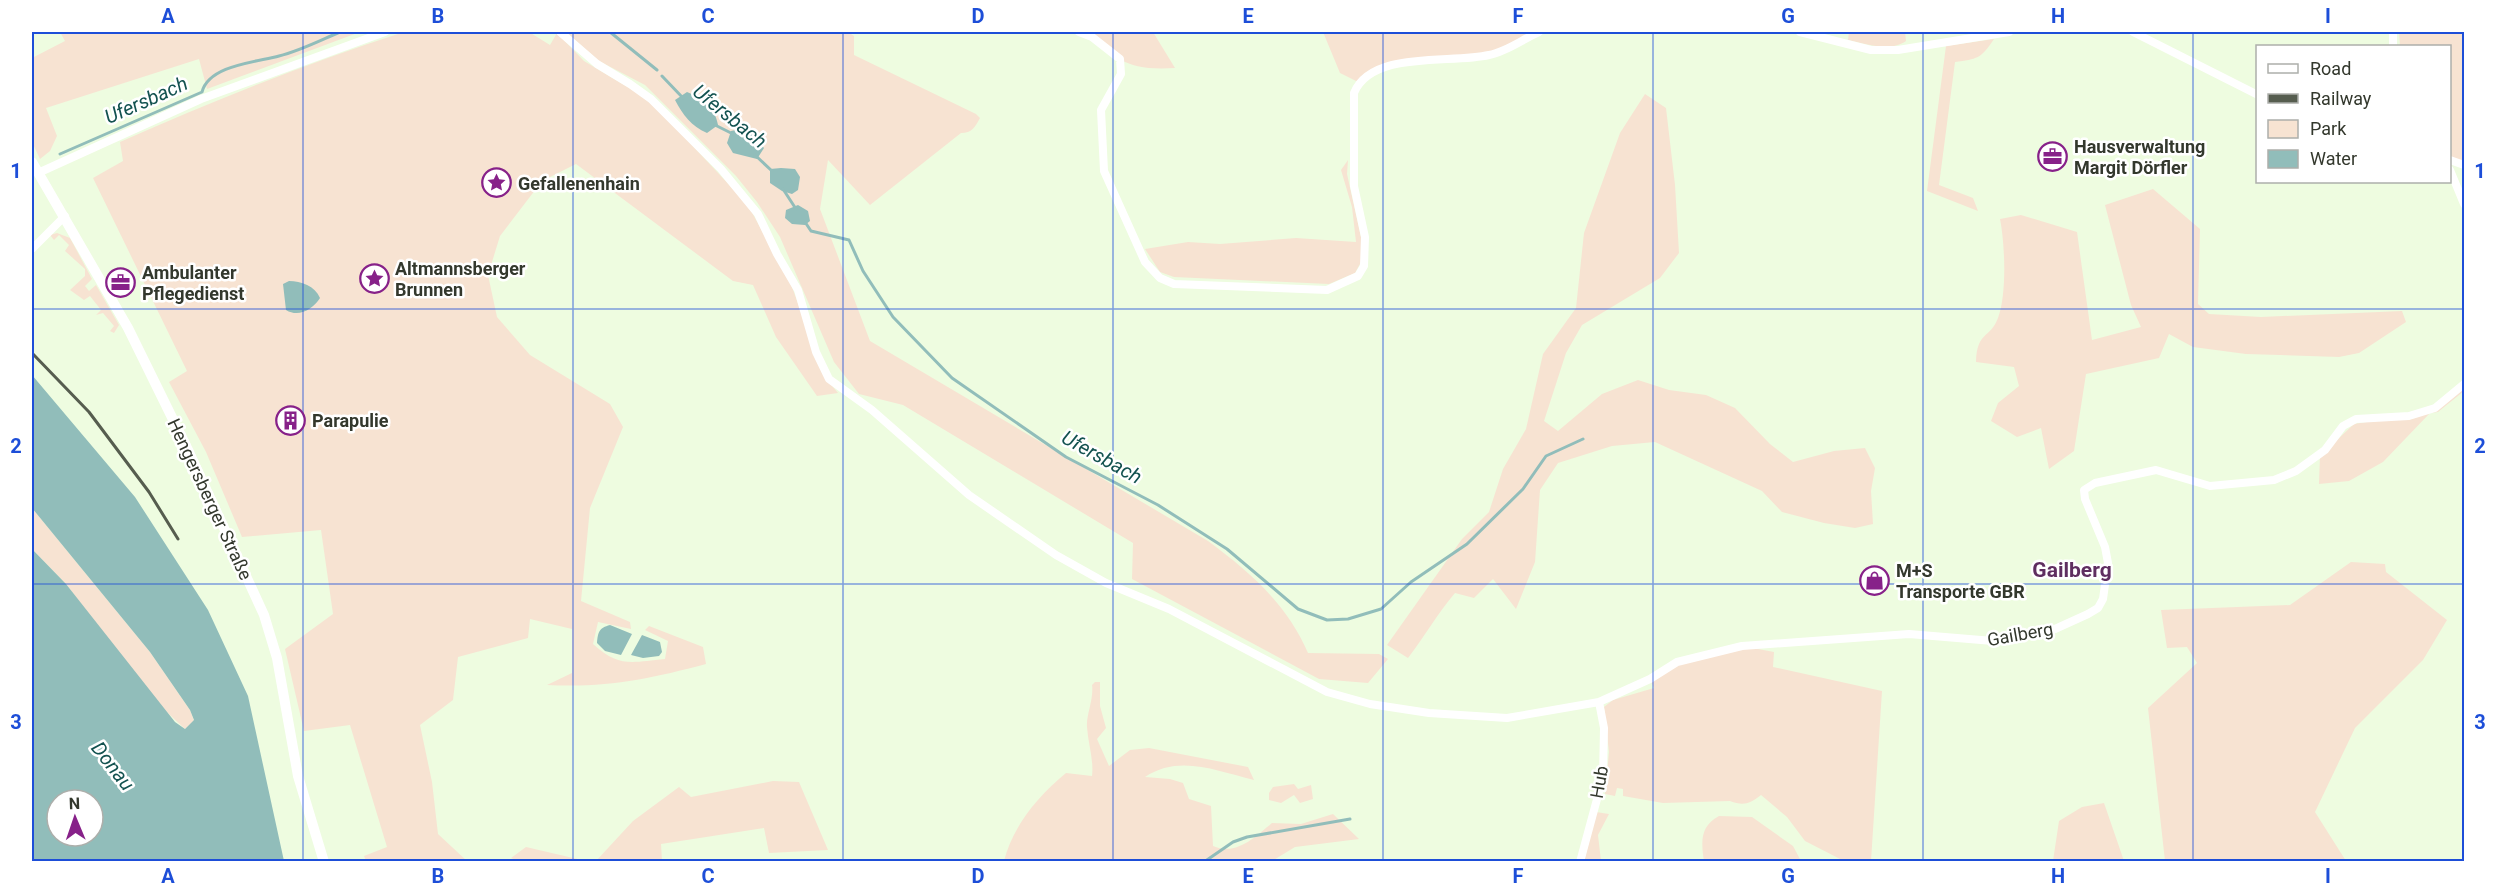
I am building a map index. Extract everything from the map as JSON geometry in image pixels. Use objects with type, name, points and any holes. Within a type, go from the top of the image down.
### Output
[{"type":"main road","name":"Hengersberger Straße","points":[[32,162],[128,328],[188,450],[264,615],[277,658],[298,776],[324,861]]},
{"type":"street","points":[[38,174],[201,99],[385,32]]},
{"type":"street","points":[[560,32],[597,64],[651,99],[722,169],[758,214],[777,254],[798,290],[816,352],[829,379],[872,410],[969,495],[1056,555],[1106,583],[1179,614],[1327,692],[1370,704],[1429,713],[1507,718],[1599,702]]},
{"type":"street","points":[[1079,32],[1092,37],[1119,59],[1121,74],[1101,110],[1104,171],[1145,262],[1160,278],[1174,284],[1327,290],[1358,276],[1364,266],[1365,237],[1354,186],[1353,162],[1354,93],[1358,83],[1387,65],[1492,55],[1539,32]]},
{"type":"street","points":[[1800,32],[1870,50],[1898,50],[2009,32]]},
{"type":"street","points":[[2133,32],[2256,95]]},
{"type":"street","points":[[2451,172],[2464,204]]},
{"type":"street","points":[[32,249],[65,216]]},
{"type":"street","name":"Gailberg","points":[[1599,702],[1650,679],[1677,662],[1742,646],[1909,634],[1993,640],[2055,629],[2098,608],[2103,599],[2108,563],[2105,547],[2084,495],[2084,490],[2095,483],[2156,470],[2210,486],[2274,480],[2295,471],[2325,450],[2343,426],[2356,419],[2409,416],[2435,408],[2464,384]]},
{"type":"street","name":"Hub","points":[[1580,861],[1603,777],[1604,728],[1599,702]]},
{"type":"green space","points":[[60,32],[360,32],[207,89],[199,59],[46,108],[57,136],[50,151],[40,159],[32,142],[32,58],[65,41]]},
{"type":"green space","name":"Gefallenenhain","points":[[404,32],[529,32],[550,45],[557,33],[584,61],[641,95],[662,113],[748,205],[791,284],[824,376],[838,393],[817,396],[776,337],[753,285],[733,281],[576,164],[542,181],[500,236],[488,275],[497,317],[530,355],[610,404],[623,427],[590,508],[581,601],[630,622],[631,629],[598,622],[593,644],[611,657],[626,662],[665,659],[668,641],[645,630],[649,626],[703,647],[706,664],[609,684],[547,685],[572,673],[572,629],[530,619],[528,638],[458,657],[453,700],[420,725],[432,782],[438,834],[467,861],[366,861],[364,856],[387,847],[350,725],[304,731],[285,649],[333,614],[321,530],[242,537],[206,452],[169,382],[187,371],[93,178],[123,161],[120,142],[260,83]]},
{"type":"green space","points":[[566,32],[848,32],[854,36],[854,55],[976,114],[980,118],[973,129],[961,133],[870,205],[828,160],[820,209],[870,341],[1208,541],[1266,590],[1289,619],[1308,653],[1379,654],[1388,659],[1368,683],[1319,679],[1132,579],[1133,543],[903,405],[859,394],[834,362],[780,237],[757,202],[736,176],[645,85],[599,61]]},
{"type":"green space","points":[[1080,32],[1153,32],[1175,68],[1145,67],[1123,61]]},
{"type":"green space","points":[[1323,32],[1544,32],[1492,55],[1386,65],[1358,82],[1340,73]]},
{"type":"green space","points":[[1849,32],[1905,32],[1906,41],[1886,47],[1870,45],[1848,40]]},
{"type":"green space","points":[[2399,32],[2464,32],[2464,165],[2451,160],[2451,45],[2400,45]]},
{"type":"green space","points":[[1994,39],[1986,51],[1978,57],[1955,62],[1939,185],[1973,198],[1978,211],[1927,191],[1946,46]]},
{"type":"green space","points":[[1645,94],[1666,108],[1675,185],[1679,253],[1660,278],[1582,325],[1566,353],[1544,421],[1558,431],[1602,394],[1638,380],[1669,390],[1706,395],[1735,408],[1770,444],[1793,462],[1834,451],[1865,448],[1875,468],[1871,491],[1873,524],[1855,528],[1782,512],[1762,491],[1655,442],[1612,446],[1558,463],[1540,490],[1535,562],[1516,609],[1493,579],[1474,598],[1455,593],[1408,658],[1387,645],[1462,539],[1489,512],[1503,469],[1526,429],[1543,354],[1576,308],[1584,233],[1620,133]]},
{"type":"green space","points":[[1348,160],[1347,174],[1361,237],[1361,262],[1355,273],[1329,284],[1174,277],[1160,272],[1145,249],[1188,242],[1220,244],[1296,238],[1356,242],[1352,207],[1341,170]]},
{"type":"green space","points":[[2153,189],[2200,229],[2198,304],[2209,314],[2261,317],[2402,311],[2406,322],[2359,353],[2339,357],[2246,354],[2193,347],[2169,334],[2159,358],[2086,374],[2074,451],[2049,469],[2041,428],[2017,437],[1991,421],[1998,403],[2019,386],[2014,367],[1976,362],[1981,340],[1995,325],[2001,308],[2004,269],[2000,219],[2021,215],[2077,232],[2092,340],[2141,327],[2131,305],[2105,205]]},
{"type":"green space","points":[[57,233],[70,238],[92,279],[85,286],[89,291],[96,285],[119,325],[114,333],[110,331],[114,326],[103,313],[96,315],[101,310],[90,296],[84,300],[70,290],[85,276],[85,269],[65,251],[69,245],[59,235],[54,240],[50,235]]},
{"type":"green space","points":[[2464,387],[2464,391],[2438,412],[2430,413],[2383,462],[2349,481],[2319,484],[2320,456],[2354,424],[2436,411]]},
{"type":"green space","points":[[32,508],[150,652],[190,710],[194,721],[185,729],[155,701],[66,584],[32,549]]},
{"type":"green space","points":[[2351,562],[2385,564],[2386,572],[2447,620],[2423,660],[2355,728],[2315,812],[2346,861],[2165,861],[2148,708],[2197,663],[2187,647],[2167,648],[2161,610],[2290,605]]},
{"type":"green space","points":[[1742,646],[1774,652],[1773,667],[1882,691],[1871,861],[1844,861],[1805,841],[1787,817],[1761,795],[1743,804],[1730,801],[1663,803],[1623,796],[1623,789],[1617,788],[1615,796],[1605,794],[1609,752],[1604,707],[1613,700],[1654,688],[1650,679],[1677,662]]},
{"type":"green space","points":[[1100,682],[1100,706],[1106,728],[1097,739],[1109,766],[1130,750],[1149,748],[1248,767],[1254,780],[1212,769],[1185,765],[1171,766],[1145,777],[1170,779],[1183,783],[1189,799],[1211,806],[1213,846],[1230,849],[1238,847],[1272,823],[1301,824],[1333,814],[1359,839],[1295,847],[1272,861],[1004,861],[1020,824],[1036,802],[1056,782],[1066,773],[1092,776],[1087,722],[1092,685]]},
{"type":"green space","points":[[773,781],[799,782],[828,850],[769,853],[764,828],[661,844],[662,861],[596,861],[633,821],[679,787],[691,797]]},
{"type":"green space","points":[[1294,784],[1298,789],[1311,785],[1313,799],[1300,803],[1294,795],[1281,803],[1269,800],[1269,793],[1273,787]]},
{"type":"green space","points":[[2104,803],[2124,861],[2053,861],[2059,821],[2082,807]]},
{"type":"green space","points":[[1596,812],[1609,814],[1598,835],[1601,861],[1584,862]]},
{"type":"green space","points":[[1719,816],[1752,817],[1793,846],[1801,861],[1704,861],[1703,835],[1708,825]]},
{"type":"green space","points":[[526,847],[586,861],[518,861],[511,858]]},
{"type":"water","points":[[687,92],[703,101],[714,113],[718,125],[707,133],[688,120],[675,100]]},
{"type":"water","points":[[741,129],[753,135],[764,148],[757,159],[733,153],[727,143],[731,131]]},
{"type":"water","points":[[770,169],[795,169],[800,177],[798,190],[792,194],[770,183]]},
{"type":"water","points":[[798,205],[808,211],[810,221],[805,225],[792,224],[785,218],[786,210]]},
{"type":"water","points":[[289,281],[307,285],[315,290],[320,298],[314,306],[301,313],[286,310],[283,284]]},
{"type":"water","name":"Donau","points":[[32,375],[135,497],[208,610],[248,696],[284,861],[32,861],[32,549],[66,584],[175,722],[185,729],[194,720],[190,710],[150,652],[32,508]]},
{"type":"water","points":[[610,625],[632,634],[621,655],[605,651],[597,643],[600,631]]},
{"type":"water","points":[[642,635],[660,642],[662,652],[659,656],[643,658],[631,655]]},
{"type":"waterway","name":"Ufersbach","points":[[60,154],[202,92],[206,83],[224,70],[287,54],[340,32]]},
{"type":"waterway","name":"Ufersbach","points":[[610,32],[657,70]]},
{"type":"waterway","name":"Ufersbach","points":[[662,76],[683,98]]},
{"type":"waterway","name":"Ufersbach","points":[[715,125],[733,134]]},
{"type":"waterway","name":"Ufersbach","points":[[755,155],[772,171]]},
{"type":"waterway","name":"Ufersbach","points":[[783,189],[796,209]]},
{"type":"waterway","name":"Ufersbach","points":[[805,222],[811,231],[849,240],[863,271],[893,317],[952,378],[1066,457],[1158,505],[1227,549],[1298,609],[1327,620],[1348,619],[1381,609],[1411,582],[1467,544],[1523,489],[1546,456],[1583,439]]},
{"type":"waterway","points":[[1204,862],[1233,842],[1247,837],[1350,819]]},
{"type":"railway","points":[[32,353],[89,412],[149,492],[178,539]]},
{"type":"place","name":"Hausverwaltung Margit Dörfler","points":[[2053,156]]},
{"type":"place","name":"Gefallenenhain","points":[[497,183]]},
{"type":"place","name":"Altmannsberger Brunnen","points":[[374,278]]},
{"type":"place","name":"Ambulanter Pflegedienst","points":[[121,282]]},
{"type":"place","name":"Parapulie","points":[[291,420]]},
{"type":"place","name":"M+S Transporte GBR","points":[[1875,580]]},
{"type":"district","name":"Gailberg","points":[[2072,570]]}]
